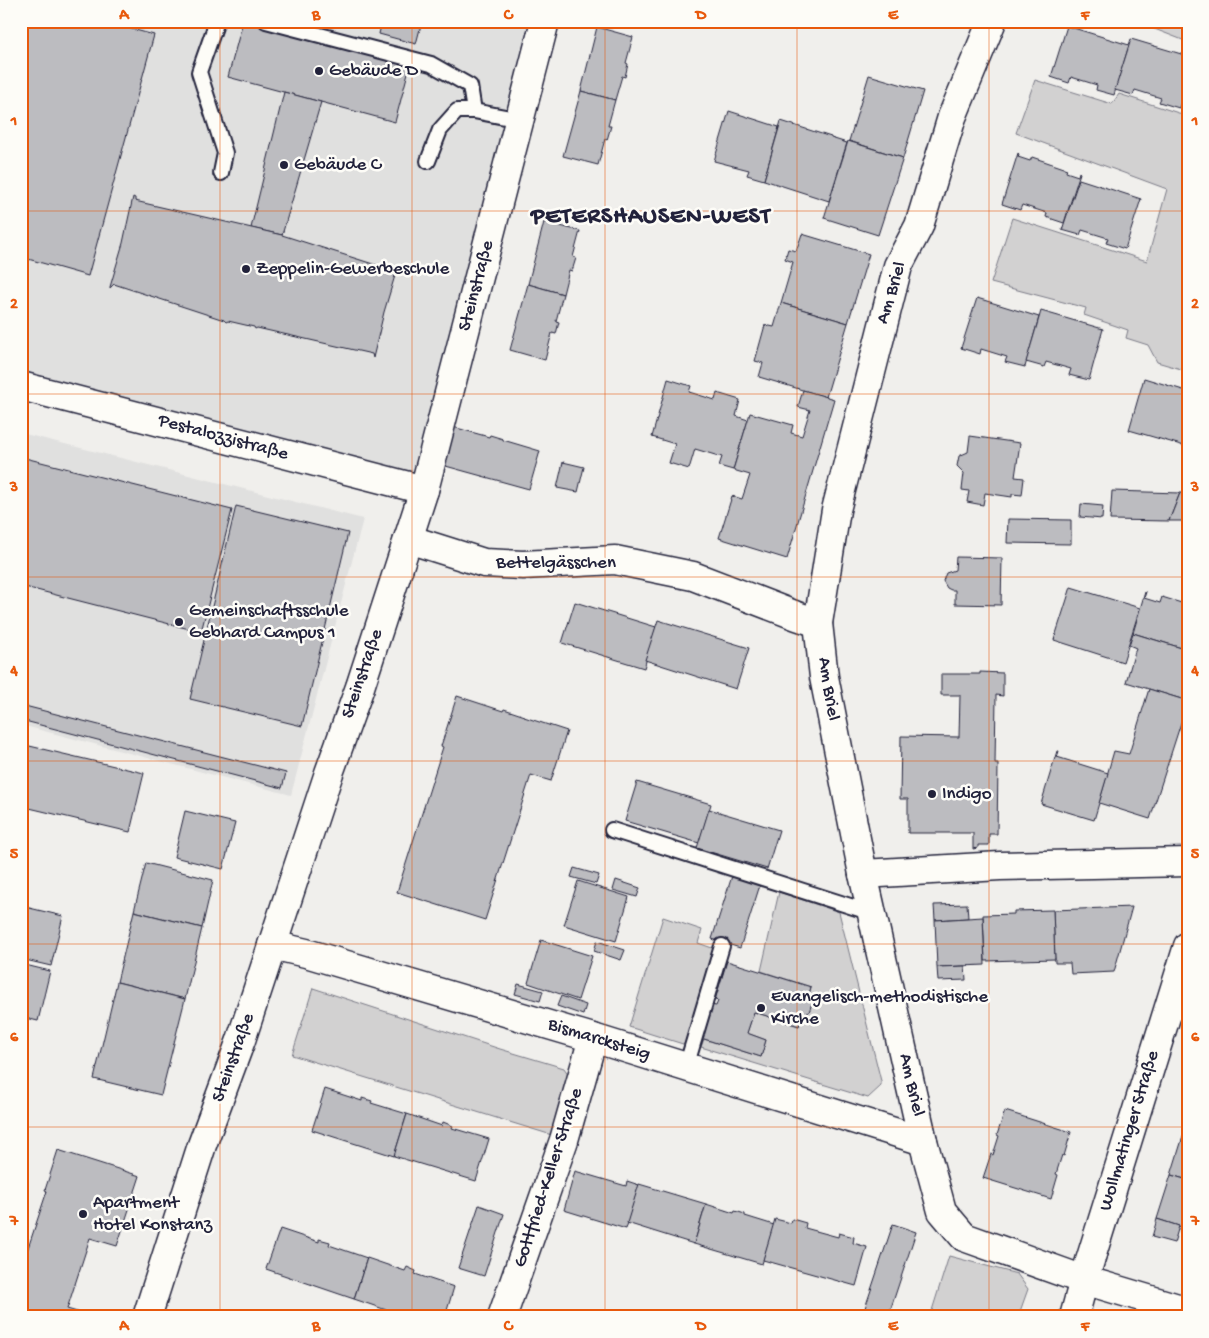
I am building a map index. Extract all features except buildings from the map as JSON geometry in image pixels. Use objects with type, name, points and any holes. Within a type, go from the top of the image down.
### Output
[{"type":"street","name":"Steinstraße","points":[[147,1317],[202,1146],[242,1040],[424,490],[545,21]]},
{"type":"street","name":"Am Briel","points":[[992,21],[952,117],[919,226],[898,266],[836,510],[818,623],[824,677],[863,874],[924,1141],[942,1211],[964,1237],[1084,1280]]},
{"type":"street","name":"Pestalozzistraße","points":[[21,386],[424,490]]},
{"type":"street","name":"Bettelgässchen","points":[[408,539],[484,562],[523,565],[615,560],[693,576],[818,623]]},
{"type":"street","points":[[863,874],[1000,866],[1178,862]]},
{"type":"street","name":"Bismarcksteig","points":[[272,945],[306,953],[593,1038],[924,1141]]},
{"type":"street","name":"Wollmatinger Straße","points":[[1074,1317],[1188,946]]},
{"type":"street","name":"Gottfried-Keller-Straße","points":[[502,1317],[564,1140],[593,1038]]},
{"type":"street","points":[[1084,1280],[1188,1311]]},
{"type":"lane","points":[[217,21],[199,72],[225,153],[222,173]]},
{"type":"lane","points":[[266,21],[431,64],[470,86],[474,111]]},
{"type":"lane","points":[[428,161],[440,130],[457,111],[474,111],[520,120]]},
{"type":"lane","points":[[612,830],[872,913]]},
{"type":"lane","points":[[686,1067],[722,946]]},
{"type":"shaded area","name":"Zeppelin-Gewerbeschule","points":[[21,21],[531,21],[416,478],[21,375]]},
{"type":"shaded area","points":[[1134,21],[1188,21],[1188,42]]},
{"type":"shaded area","points":[[1035,80],[1112,104],[1119,94],[1188,116],[1188,371],[1157,362],[1148,345],[1126,338],[1128,330],[1084,315],[1086,308],[991,283],[1012,218],[1147,261],[1167,189],[1016,133]]},
{"type":"shaded area","name":"Gemeinschaftsschule Gebhard Campus 1","points":[[21,433],[363,519],[291,795],[21,725]]},
{"type":"shaded area","points":[[779,892],[839,912],[881,1081],[881,1086],[868,1098],[701,1047],[704,1039],[761,1057],[766,1040],[747,1033],[754,1012],[799,1026],[803,1014],[809,1012],[812,1003],[808,998],[811,987],[761,971]]},
{"type":"shaded area","points":[[663,917],[702,930],[698,943],[715,949],[686,1045],[629,1027]]},
{"type":"shaded area","points":[[313,988],[564,1068],[571,1082],[555,1136],[292,1055]]},
{"type":"shaded area","points":[[949,1256],[1017,1274],[1028,1289],[1018,1317],[930,1317]]},
{"type":"place","name":"Gebäude D","points":[[319,71]]},
{"type":"place","name":"Gebäude C","points":[[284,165]]},
{"type":"place","name":"Zeppelin-Gewerbeschule","points":[[246,269]]},
{"type":"place","name":"Gemeinschaftsschule Gebhard Campus 1","points":[[179,622]]},
{"type":"place","name":"Indigo","points":[[932,794]]},
{"type":"place","name":"Evangelisch-methodistische Kirche","points":[[761,1008]]},
{"type":"place","name":"Apartment Hotel Konstanz","points":[[83,1214]]},
{"type":"district","name":"PETERSHAUSEN-WEST","points":[[651,217]]}]
